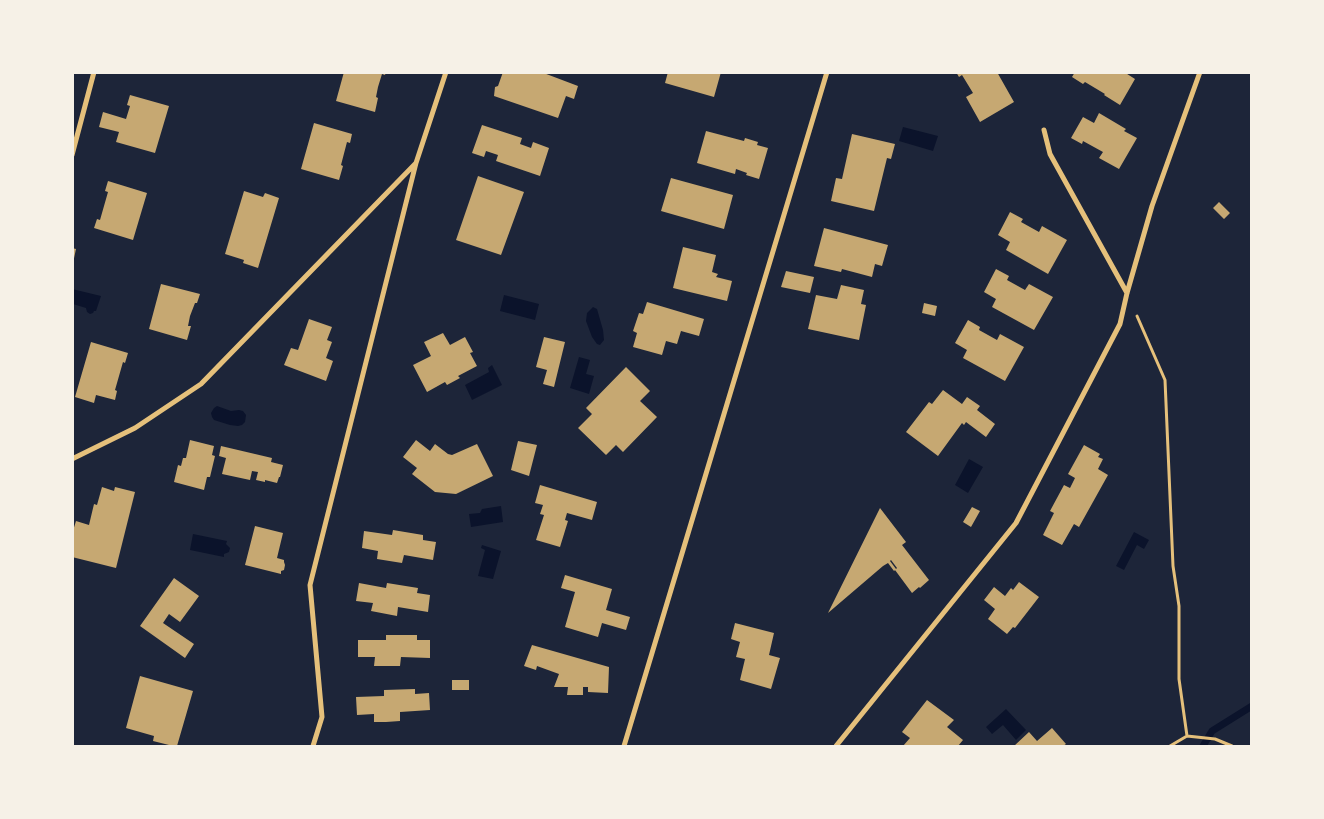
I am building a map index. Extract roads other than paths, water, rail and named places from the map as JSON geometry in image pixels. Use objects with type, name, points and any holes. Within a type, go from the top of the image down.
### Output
[{"type":"street","points":[[72,155],[94,72]]},
{"type":"street","points":[[314,746],[322,717],[310,585],[416,163],[446,72]]},
{"type":"street","points":[[624,746],[827,72]]},
{"type":"street","points":[[836,746],[1016,523],[1120,324],[1152,206],[1200,72]]},
{"type":"street","points":[[1044,130],[1050,154],[1127,293]]},
{"type":"street","points":[[72,458],[136,428],[201,384],[416,163]]},
{"type":"waterway","points":[[1203,746],[1212,731],[1252,706]]}]
